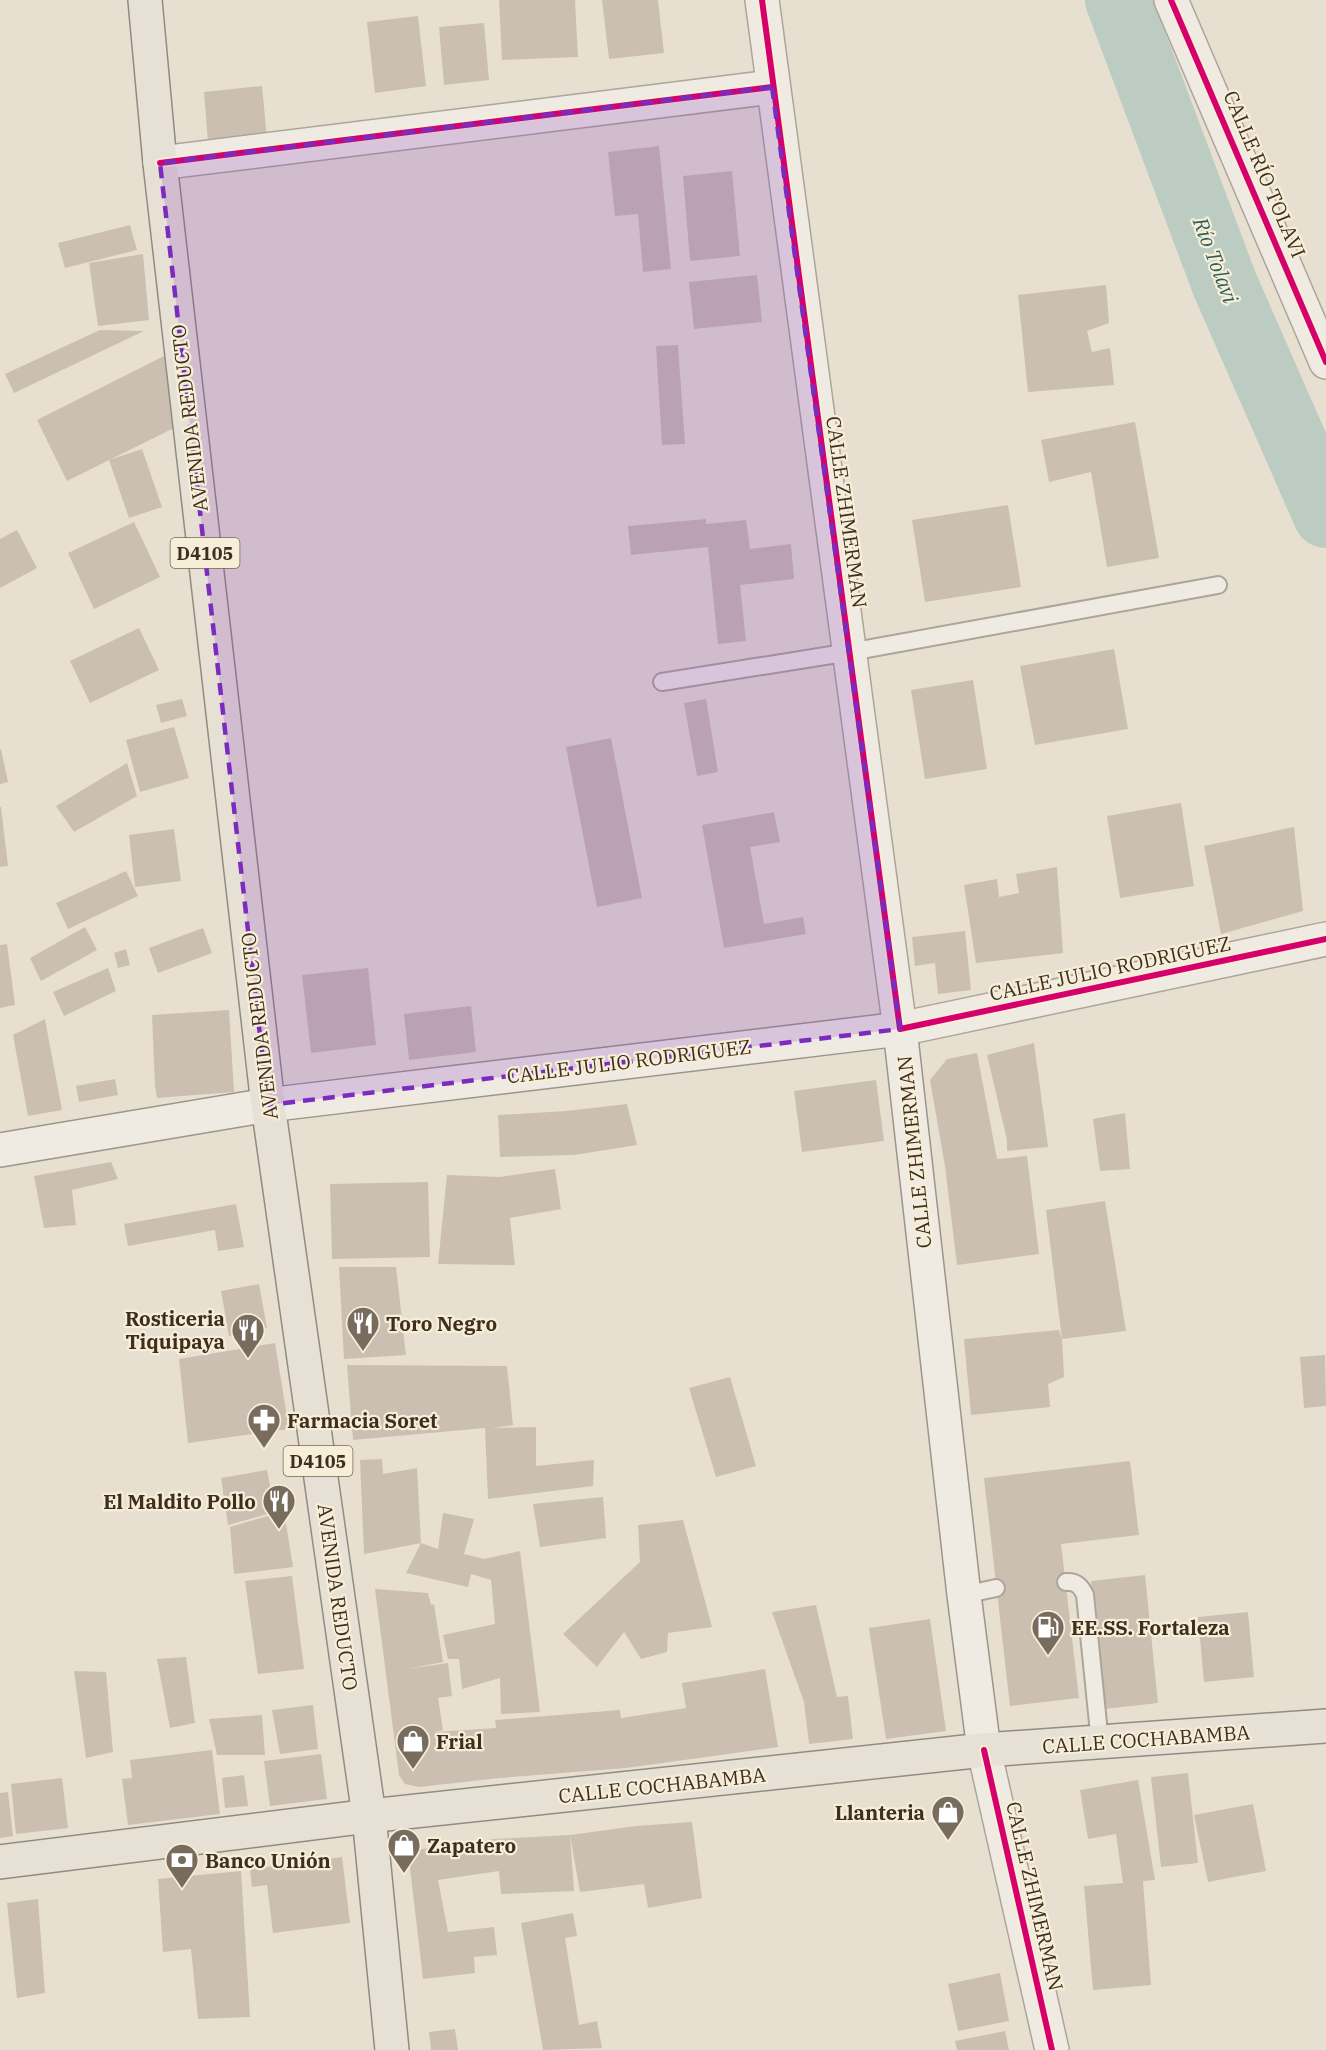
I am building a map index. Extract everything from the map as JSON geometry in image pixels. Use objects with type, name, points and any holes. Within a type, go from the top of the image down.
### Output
[{"type":"main road","name":"AVENIDA REDUCTO","points":[[145,0],[160,163],[268,1105],[369,1816],[392,2050]]},
{"type":"main road","name":"CALLE COCHABAMBA","points":[[0,1862],[369,1816],[984,1750],[1326,1726]]},
{"type":"street","name":"CALLE ZHIMERMAN","points":[[762,0],[900,1029],[964,1595],[984,1750],[1052,2050]]},
{"type":"street","name":"CALLE RÍO TOLAVI","points":[[1171,0],[1326,362]]},
{"type":"street","points":[[160,163],[772,87]]},
{"type":"street","name":"CALLE JULIO RODRIGUEZ","points":[[0,1150],[268,1105],[900,1029],[1326,939]]},
{"type":"lane","points":[[662,682],[849,652],[1218,585]]},
{"type":"lane","points":[[1066,1582],[1077,1584],[1085,1594],[1100,1743]]},
{"type":"lane","points":[[964,1595],[996,1588]]},
{"type":"highlighted area","points":[[772,87],[900,1029],[268,1105],[160,163]]},
{"type":"building","points":[[499,0],[575,0],[578,57],[502,60]]},
{"type":"building","points":[[602,0],[658,0],[664,53],[609,59]]},
{"type":"building","points":[[418,16],[426,86],[375,93],[367,22]]},
{"type":"building","points":[[484,23],[489,80],[444,85],[439,27]]},
{"type":"building","points":[[262,86],[267,138],[208,143],[204,92]]},
{"type":"building","points":[[659,146],[671,269],[643,272],[638,214],[615,216],[608,152]]},
{"type":"building","points":[[732,171],[740,256],[690,261],[683,176]]},
{"type":"building","points":[[130,225],[137,250],[65,268],[58,243]]},
{"type":"building","points":[[143,254],[149,320],[98,326],[89,263]]},
{"type":"building","points":[[757,275],[762,322],[694,329],[689,282]]},
{"type":"building","points":[[1106,285],[1109,323],[1087,331],[1092,352],[1110,348],[1114,385],[1028,392],[1018,295]]},
{"type":"building","points":[[100,330],[144,331],[14,393],[5,374]]},
{"type":"building","points":[[678,345],[685,444],[662,445],[656,346]]},
{"type":"building","points":[[166,355],[176,427],[67,481],[37,420]]},
{"type":"building","points":[[1135,422],[1159,558],[1107,567],[1091,472],[1049,482],[1041,440]]},
{"type":"building","points":[[142,449],[162,507],[129,518],[109,460]]},
{"type":"building","points":[[1008,505],[1021,587],[925,602],[912,520]]},
{"type":"building","points":[[706,519],[706,524],[746,520],[750,549],[791,544],[794,579],[740,585],[746,641],[718,644],[708,547],[631,555],[628,526]]},
{"type":"building","points":[[134,522],[160,577],[94,609],[68,553]]},
{"type":"building","points":[[17,530],[37,568],[0,588],[0,539]]},
{"type":"building","points":[[139,628],[159,670],[90,703],[70,661]]},
{"type":"building","points":[[1114,649],[1128,729],[1035,745],[1020,666]]},
{"type":"building","points":[[973,680],[987,769],[925,779],[911,690]]},
{"type":"building","points":[[182,699],[187,716],[161,723],[156,705]]},
{"type":"building","points":[[706,699],[718,772],[697,776],[684,703]]},
{"type":"building","points":[[174,727],[189,778],[140,792],[126,740]]},
{"type":"building","points":[[611,738],[642,898],[597,907],[566,747]]},
{"type":"building","points":[[0,750],[8,782],[0,784]]},
{"type":"building","points":[[127,763],[137,796],[74,832],[56,806]]},
{"type":"building","points":[[1181,803],[1194,886],[1120,898],[1107,816]]},
{"type":"building","points":[[0,807],[8,866],[0,867]]},
{"type":"building","points":[[774,812],[780,842],[750,847],[764,924],[803,917],[806,934],[724,948],[702,825]]},
{"type":"building","points":[[1294,827],[1303,911],[1221,934],[1204,846]]},
{"type":"building","points":[[174,829],[181,881],[135,887],[129,835]]},
{"type":"building","points":[[1057,867],[1063,953],[976,963],[964,885],[997,879],[999,897],[1019,893],[1016,874]]},
{"type":"building","points":[[126,871],[138,896],[68,929],[56,903]]},
{"type":"building","points":[[85,927],[97,950],[41,981],[30,958]]},
{"type":"building","points":[[203,928],[212,953],[158,973],[149,948]]},
{"type":"building","points":[[965,931],[971,990],[938,994],[935,963],[915,966],[912,937]]},
{"type":"building","points":[[7,944],[15,1005],[0,1008],[0,945]]},
{"type":"building","points":[[126,949],[130,965],[118,968],[114,953]]},
{"type":"building","points":[[108,968],[116,991],[64,1016],[53,992]]},
{"type":"building","points":[[368,968],[376,1045],[311,1053],[302,975]]},
{"type":"building","points":[[471,1006],[476,1052],[409,1060],[404,1014]]},
{"type":"building","points":[[229,1010],[234,1092],[157,1098],[152,1015]]},
{"type":"building","points":[[45,1019],[62,1110],[28,1116],[13,1035]]},
{"type":"building","points":[[1034,1043],[1048,1147],[1007,1151],[1007,1140],[987,1055]]},
{"type":"building","points":[[977,1053],[997,1159],[1027,1156],[1039,1254],[957,1265],[945,1166],[930,1080],[947,1059]]},
{"type":"building","points":[[115,1079],[118,1095],[79,1102],[76,1086]]},
{"type":"building","points":[[876,1080],[884,1141],[802,1152],[794,1091]]},
{"type":"building","points":[[627,1104],[637,1145],[574,1155],[500,1157],[498,1115]]},
{"type":"building","points":[[1125,1113],[1130,1169],[1100,1171],[1093,1119]]},
{"type":"building","points":[[111,1162],[118,1179],[72,1190],[76,1225],[44,1228],[34,1176]]},
{"type":"building","points":[[555,1169],[561,1209],[510,1218],[515,1265],[438,1264],[447,1175],[500,1177]]},
{"type":"building","points":[[428,1182],[430,1257],[332,1259],[330,1184]]},
{"type":"building","points":[[1105,1201],[1126,1331],[1062,1339],[1046,1210]]},
{"type":"building","points":[[236,1204],[244,1247],[218,1251],[215,1230],[128,1246],[124,1224]]},
{"type":"building","points":[[339,1267],[396,1267],[406,1355],[344,1359]]},
{"type":"building","points":[[259,1284],[267,1328],[229,1336],[221,1291]]},
{"type":"building","points":[[1059,1330],[1062,1339],[1064,1377],[1048,1384],[1050,1407],[971,1415],[964,1339]]},
{"type":"building","points":[[275,1343],[289,1429],[188,1443],[179,1359]]},
{"type":"building","points":[[1325,1355],[1326,1406],[1304,1408],[1300,1357]]},
{"type":"building","points":[[347,1365],[507,1366],[513,1425],[492,1428],[536,1427],[536,1466],[594,1460],[593,1486],[488,1499],[485,1428],[353,1440]]},
{"type":"building","points":[[730,1377],[756,1466],[716,1477],[689,1388]]},
{"type":"building","points":[[382,1459],[383,1474],[417,1468],[421,1543],[364,1554],[360,1460]]},
{"type":"building","points":[[1130,1461],[1139,1535],[1061,1544],[1079,1698],[1010,1706],[984,1478]]},
{"type":"building","points":[[267,1470],[275,1512],[228,1525],[221,1478]]},
{"type":"building","points":[[603,1497],[606,1538],[540,1547],[533,1504]]},
{"type":"building","points":[[284,1511],[293,1567],[234,1574],[230,1527]]},
{"type":"building","points":[[443,1513],[474,1519],[464,1554],[484,1559],[520,1551],[540,1712],[501,1714],[500,1678],[462,1689],[459,1659],[448,1659],[443,1635],[495,1624],[491,1580],[471,1574],[468,1587],[406,1573],[421,1543],[438,1549]]},
{"type":"building","points":[[683,1520],[712,1627],[668,1633],[667,1652],[641,1659],[624,1632],[597,1667],[563,1634],[640,1562],[638,1525]]},
{"type":"building","points":[[1145,1575],[1158,1703],[1104,1709],[1091,1581]]},
{"type":"building","points":[[292,1576],[304,1669],[258,1674],[245,1581]]},
{"type":"building","points":[[375,1589],[428,1593],[431,1605],[434,1604],[443,1662],[407,1669],[448,1663],[452,1696],[438,1698],[443,1730],[436,1732],[496,1728],[495,1720],[620,1710],[621,1718],[686,1708],[682,1683],[765,1669],[778,1747],[626,1768],[419,1787],[405,1784],[399,1775]]},
{"type":"building","points":[[816,1605],[837,1697],[848,1696],[853,1739],[809,1744],[804,1702],[772,1612]]},
{"type":"building","points":[[1248,1612],[1254,1677],[1204,1682],[1198,1617]]},
{"type":"building","points":[[930,1619],[946,1731],[886,1739],[869,1628]]},
{"type":"building","points":[[186,1657],[195,1723],[170,1728],[157,1659]]},
{"type":"building","points":[[74,1671],[106,1672],[113,1752],[86,1758]]},
{"type":"building","points":[[313,1705],[318,1749],[280,1754],[272,1710]]},
{"type":"building","points":[[262,1715],[265,1755],[217,1755],[209,1719]]},
{"type":"building","points":[[212,1750],[220,1814],[128,1825],[122,1779],[132,1778],[130,1760]]},
{"type":"building","points":[[321,1754],[327,1799],[270,1806],[264,1761]]},
{"type":"building","points":[[1188,1773],[1198,1863],[1161,1867],[1151,1777]]},
{"type":"building","points":[[244,1775],[248,1806],[225,1808],[222,1778]]},
{"type":"building","points":[[62,1778],[68,1828],[16,1834],[11,1784]]},
{"type":"building","points":[[1138,1780],[1155,1880],[1143,1881],[1151,1985],[1093,1990],[1084,1886],[1123,1883],[1116,1834],[1088,1839],[1080,1790]]},
{"type":"building","points":[[8,1792],[13,1836],[0,1838],[0,1793]]},
{"type":"building","points":[[1253,1804],[1266,1871],[1208,1882],[1194,1815]]},
{"type":"building","points":[[692,1822],[702,1898],[648,1908],[644,1884],[580,1892],[570,1835],[636,1826]]},
{"type":"building","points":[[570,1835],[574,1891],[501,1894],[499,1871],[438,1880],[448,1932],[494,1927],[497,1955],[474,1957],[475,1973],[423,1979],[408,1851],[494,1839]]},
{"type":"building","points":[[342,1857],[350,1923],[273,1933],[267,1885],[252,1887],[250,1869]]},
{"type":"building","points":[[241,1871],[250,2017],[198,2019],[191,1949],[163,1952],[158,1879]]},
{"type":"building","points":[[38,1899],[45,1993],[17,1998],[7,1903]]},
{"type":"building","points":[[573,1913],[577,1936],[565,1938],[579,2025],[597,2021],[602,2048],[543,2050],[521,1923]]},
{"type":"building","points":[[1000,1973],[1009,2021],[958,2031],[948,1984]]},
{"type":"building","points":[[455,2029],[458,2050],[431,2050],[429,2032]]},
{"type":"building","points":[[1005,2031],[1009,2050],[957,2050],[955,2041]]},
{"type":"waterway","name":"Río Tolavi","points":[[1118,0],[1225,285],[1326,515]]},
{"type":"cycle path","points":[[762,0],[900,1029],[1326,939]]},
{"type":"cycle path","points":[[1171,0],[1326,362]]},
{"type":"cycle path","points":[[160,163],[772,87]]},
{"type":"cycle path","points":[[984,1750],[1052,2050]]},
{"type":"place","name":"Toro Negro","points":[[363,1352]]},
{"type":"place","name":"Rosticeria Tiquipaya","points":[[248,1359]]},
{"type":"place","name":"Farmacia Soret","points":[[264,1449]]},
{"type":"place","name":"El Maldito Pollo","points":[[279,1530]]},
{"type":"place","name":"EE.SS. Fortaleza","points":[[1048,1656]]},
{"type":"place","name":"Frial","points":[[413,1770]]},
{"type":"place","name":"Llanteria","points":[[948,1841]]},
{"type":"place","name":"Zapatero","points":[[404,1874]]},
{"type":"place","name":"Banco Unión","points":[[182,1889]]}]
